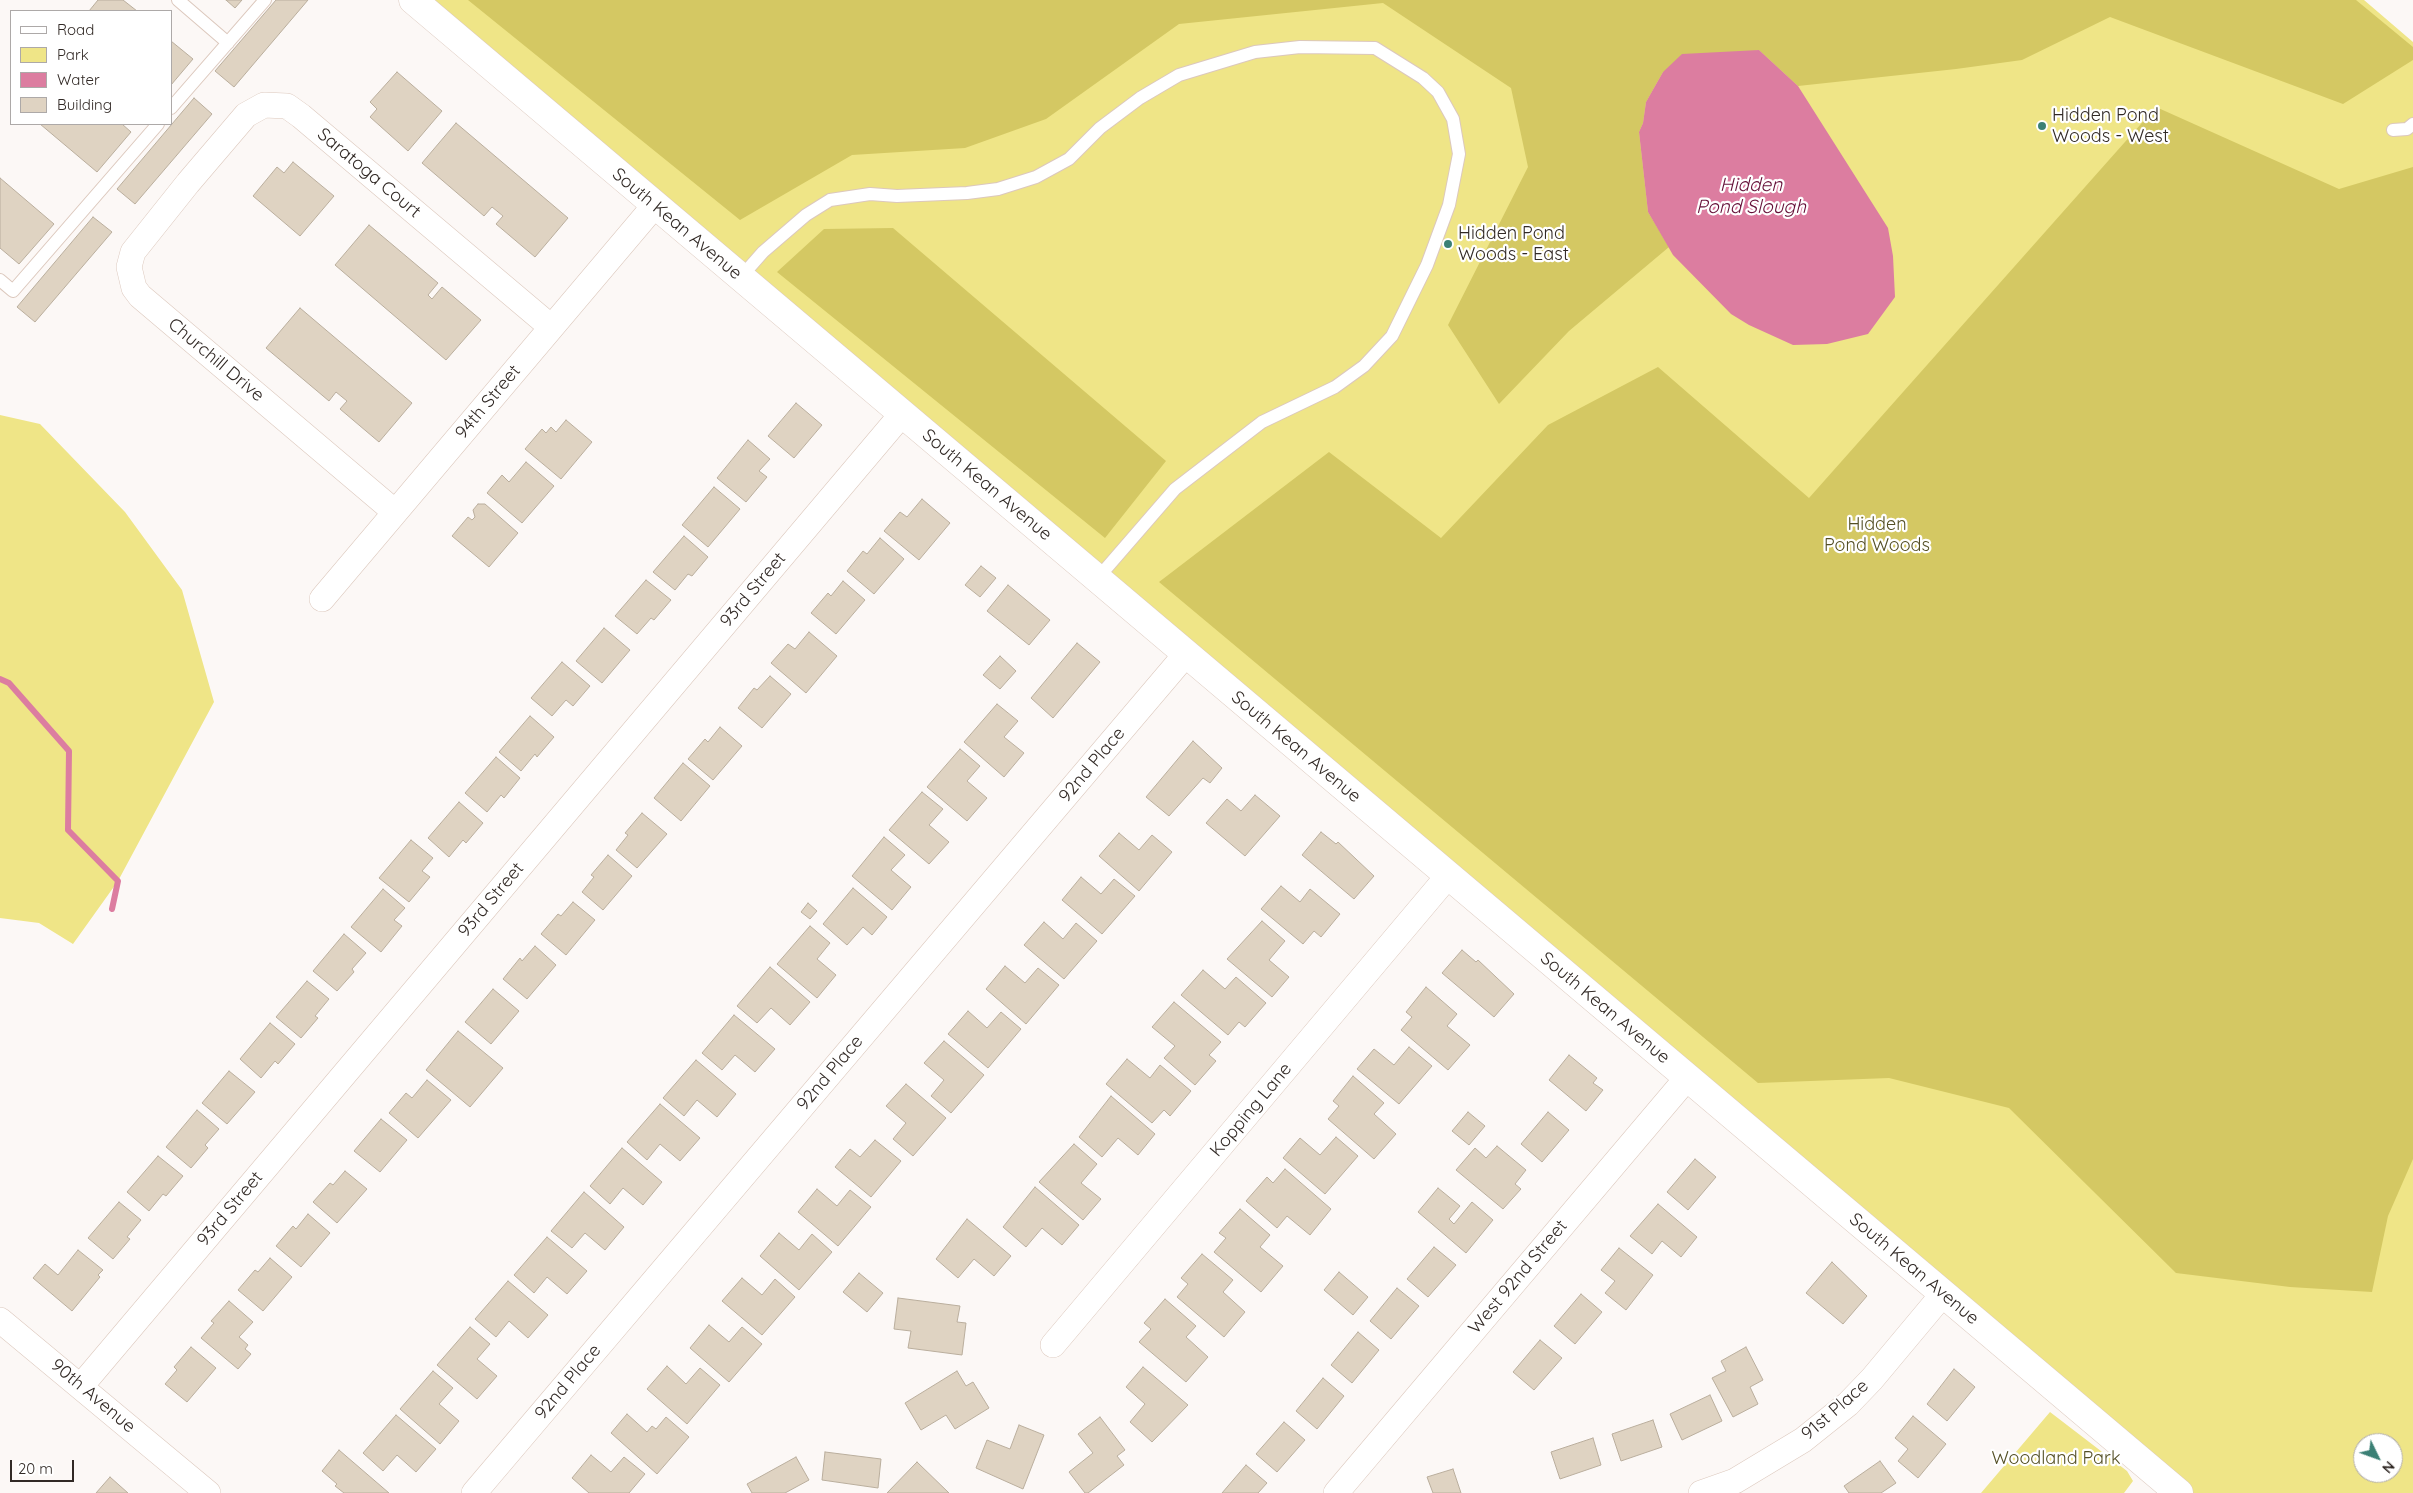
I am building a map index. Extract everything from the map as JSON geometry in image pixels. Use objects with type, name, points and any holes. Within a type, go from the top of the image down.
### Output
[{"type":"street","name":"South Kean Avenue","points":[[412,0],[1943,1294],[2170,1490]]},
{"type":"street","name":"Saratoga Court","points":[[188,183],[246,115],[264,105],[287,106],[552,327]]},
{"type":"street","name":"Churchill Drive","points":[[188,183],[133,252],[129,267],[134,288],[140,296],[395,512]]},
{"type":"street","name":"94th Street","points":[[322,599],[655,205]]},
{"type":"street","name":"93rd Street","points":[[81,1386],[902,414]]},
{"type":"street","name":"92nd Place","points":[[474,1493],[1186,654]]},
{"type":"street","name":"Kopping Lane","points":[[1053,1345],[1448,876]]},
{"type":"street","name":"West 92nd Street","points":[[1346,1488],[1687,1078]]},
{"type":"street","name":"91st Place","points":[[1701,1493],[1735,1481],[1803,1440],[1848,1404],[1943,1294]]},
{"type":"street","name":"90th Avenue","points":[[0,1320],[208,1493]]},
{"type":"lane","points":[[178,0],[228,43]]},
{"type":"lane","points":[[172,107],[265,0]]},
{"type":"lane","points":[[741,277],[763,252],[806,215],[830,200],[870,194],[896,196],[968,193],[998,189],[1036,177],[1069,158],[1100,128],[1140,98],[1179,75],[1255,52],[1300,47],[1375,48],[1423,78],[1438,92],[1453,119],[1459,154],[1449,206],[1426,265],[1392,336],[1364,366],[1335,387],[1262,422],[1175,489],[1097,578]]},
{"type":"lane","points":[[2393,130],[2407,129],[2413,124]]},
{"type":"lane","points":[[0,280],[12,291],[157,125]]},
{"type":"green space","name":"Hidden Pond Woods","points":[[409,0],[2364,0],[2413,42],[2413,1493],[2183,1493]]},
{"type":"green space","points":[[468,0],[2356,0],[2413,47],[2413,60],[2343,104],[2110,17],[2022,60],[1956,69],[1798,86],[1759,50],[1663,72],[1646,102],[1643,123],[1639,132],[1648,212],[1669,247],[1569,331],[1499,404],[1448,325],[1528,167],[1511,88],[1383,3],[1179,24],[1046,119],[965,148],[852,155],[740,220]]},
{"type":"green space","points":[[2156,107],[2339,189],[2413,167],[2413,1159],[2388,1216],[2372,1292],[2290,1287],[2176,1273],[2009,1108],[1889,1078],[1758,1083],[1159,582],[1329,452],[1441,538],[1548,425],[1658,367],[1809,498]]},
{"type":"green space","points":[[893,228],[1166,461],[1105,538],[777,272],[824,229]]},
{"type":"green space","points":[[0,415],[40,424],[125,512],[182,590],[214,702],[118,881],[73,944],[39,923],[0,918]]},
{"type":"green space","name":"Woodland Park","points":[[2050,1412],[2127,1471],[2133,1481],[2124,1493],[1981,1493]]},
{"type":"water","name":"Hidden Pond Slough","points":[[1759,50],[1798,86],[1888,228],[1893,256],[1895,297],[1868,334],[1827,344],[1793,345],[1749,325],[1731,314],[1673,255],[1648,212],[1639,132],[1643,123],[1646,102],[1663,72],[1682,54]]},
{"type":"building","points":[[98,0],[123,0],[136,10],[90,10]]},
{"type":"building","points":[[226,0],[242,0],[235,8]]},
{"type":"building","points":[[276,0],[308,0],[234,87],[215,71]]},
{"type":"building","points":[[172,42],[193,59],[172,84]]},
{"type":"building","points":[[397,72],[442,111],[408,151],[370,117],[377,109],[370,102]]},
{"type":"building","points":[[194,98],[212,114],[135,204],[117,189]]},
{"type":"building","points":[[456,123],[568,218],[535,257],[496,224],[503,216],[492,207],[484,216],[422,163]]},
{"type":"building","points":[[41,125],[123,125],[131,132],[97,172]]},
{"type":"building","points":[[293,162],[334,196],[300,236],[253,196],[277,167],[284,173]]},
{"type":"building","points":[[0,178],[54,224],[19,264],[0,248]]},
{"type":"building","points":[[93,217],[112,232],[35,322],[17,307]]},
{"type":"building","points":[[369,225],[438,283],[428,295],[432,299],[442,287],[481,320],[446,360],[335,265]]},
{"type":"building","points":[[300,308],[412,403],[379,442],[340,409],[347,401],[336,392],[329,401],[266,348]]},
{"type":"building","points":[[796,403],[822,425],[794,458],[768,436]]},
{"type":"building","points":[[566,420],[592,442],[561,479],[525,449],[542,429],[546,433],[551,427],[556,432]]},
{"type":"building","points":[[748,440],[770,459],[759,471],[767,477],[746,502],[717,478]]},
{"type":"building","points":[[526,462],[554,486],[522,523],[487,493],[502,475],[509,482]]},
{"type":"building","points":[[714,487],[740,509],[708,547],[682,525]]},
{"type":"building","points":[[922,499],[950,523],[919,560],[884,531],[900,512],[907,517]]},
{"type":"building","points":[[478,504],[485,504],[518,533],[489,567],[452,536],[468,517],[472,520],[475,517],[473,510]]},
{"type":"building","points":[[684,536],[708,557],[692,576],[688,574],[675,590],[653,572]]},
{"type":"building","points":[[880,538],[904,559],[874,594],[847,571],[863,551],[867,554]]},
{"type":"building","points":[[981,566],[996,578],[980,597],[965,585]]},
{"type":"building","points":[[646,580],[671,600],[654,620],[651,618],[637,634],[615,616]]},
{"type":"building","points":[[843,581],[865,600],[836,634],[811,613],[828,593],[831,596]]},
{"type":"building","points":[[1008,585],[1050,620],[1029,645],[987,611]]},
{"type":"building","points":[[604,628],[630,650],[602,683],[576,661]]},
{"type":"building","points":[[809,632],[837,656],[806,693],[771,663],[788,644],[795,649]]},
{"type":"building","points":[[1077,643],[1100,662],[1053,718],[1031,698]]},
{"type":"building","points":[[1000,656],[1016,671],[1000,689],[983,675]]},
{"type":"building","points":[[562,662],[590,686],[573,706],[566,700],[552,716],[531,698]]},
{"type":"building","points":[[770,676],[791,694],[762,728],[738,708],[754,688],[757,690]]},
{"type":"building","points":[[997,704],[1018,721],[1004,737],[1024,753],[1004,777],[964,742]]},
{"type":"building","points":[[530,716],[554,737],[537,757],[535,754],[521,771],[499,752]]},
{"type":"building","points":[[720,727],[742,746],[713,780],[688,759],[705,739],[708,742]]},
{"type":"building","points":[[1193,741],[1222,768],[1210,783],[1203,778],[1169,816],[1146,797]]},
{"type":"building","points":[[960,749],[980,766],[967,781],[987,798],[967,821],[927,787]]},
{"type":"building","points":[[496,757],[520,778],[504,798],[501,795],[487,812],[465,793]]},
{"type":"building","points":[[683,763],[710,786],[681,821],[654,798]]},
{"type":"building","points":[[922,792],[943,809],[929,825],[949,842],[929,864],[889,830]]},
{"type":"building","points":[[1255,795],[1280,816],[1245,856],[1206,823],[1227,799],[1241,811]]},
{"type":"building","points":[[459,802],[483,823],[466,843],[463,840],[449,857],[428,838]]},
{"type":"building","points":[[642,813],[667,834],[637,868],[616,850],[628,835],[625,833]]},
{"type":"building","points":[[1321,832],[1336,844],[1338,842],[1374,876],[1354,899],[1302,855]]},
{"type":"building","points":[[1119,833],[1139,850],[1152,835],[1172,852],[1139,891],[1099,856]]},
{"type":"building","points":[[884,837],[905,855],[891,870],[911,887],[892,910],[852,876]]},
{"type":"building","points":[[411,840],[433,858],[422,871],[430,877],[409,902],[379,878]]},
{"type":"building","points":[[608,855],[632,876],[603,910],[582,892],[594,877],[591,875]]},
{"type":"building","points":[[1081,877],[1101,894],[1114,879],[1135,896],[1102,934],[1062,900]]},
{"type":"building","points":[[1281,886],[1300,902],[1310,889],[1340,914],[1321,937],[1314,931],[1303,944],[1261,909]]},
{"type":"building","points":[[853,888],[887,917],[872,935],[863,927],[847,945],[823,924]]},
{"type":"building","points":[[383,889],[405,908],[394,920],[402,926],[381,952],[351,927]]},
{"type":"building","points":[[573,902],[595,920],[566,955],[541,934],[558,914],[561,916]]},
{"type":"building","points":[[808,903],[817,911],[810,919],[801,912]]},
{"type":"building","points":[[1262,921],[1285,941],[1269,960],[1289,977],[1272,997],[1227,959]]},
{"type":"building","points":[[1044,922],[1063,939],[1076,923],[1097,941],[1064,979],[1024,945]]},
{"type":"building","points":[[810,926],[830,943],[817,959],[836,975],[817,998],[777,964]]},
{"type":"building","points":[[344,934],[366,953],[352,969],[354,972],[337,991],[313,971]]},
{"type":"building","points":[[535,946],[556,965],[527,999],[503,979],[520,958],[522,961]]},
{"type":"building","points":[[1462,950],[1476,962],[1478,960],[1514,994],[1494,1017],[1442,973]]},
{"type":"building","points":[[1005,966],[1025,983],[1038,968],[1059,985],[1026,1024],[986,989]]},
{"type":"building","points":[[770,967],[810,1002],[790,1025],[771,1008],[757,1023],[737,1006]]},
{"type":"building","points":[[1203,970],[1225,989],[1236,977],[1266,1003],[1245,1027],[1239,1022],[1228,1035],[1181,995]]},
{"type":"building","points":[[307,981],[329,999],[315,1016],[318,1018],[301,1038],[276,1017]]},
{"type":"building","points":[[1426,987],[1457,1014],[1447,1026],[1470,1045],[1448,1070],[1401,1030],[1412,1017],[1406,1012]]},
{"type":"building","points":[[493,989],[519,1011],[491,1044],[465,1022]]},
{"type":"building","points":[[1174,1002],[1221,1042],[1209,1055],[1216,1061],[1195,1085],[1164,1058],[1175,1046],[1152,1027]]},
{"type":"building","points":[[968,1011],[987,1028],[1001,1012],[1021,1029],[988,1068],[948,1034]]},
{"type":"building","points":[[734,1015],[775,1049],[755,1072],[735,1055],[722,1070],[702,1053]]},
{"type":"building","points":[[270,1023],[295,1044],[278,1064],[275,1061],[261,1078],[240,1059]]},
{"type":"building","points":[[458,1031],[503,1068],[470,1107],[426,1070]]},
{"type":"building","points":[[944,1041],[984,1075],[951,1113],[931,1096],[944,1080],[924,1063]]},
{"type":"building","points":[[1409,1047],[1432,1066],[1399,1104],[1357,1069],[1374,1049],[1394,1065]]},
{"type":"building","points":[[1569,1055],[1597,1078],[1593,1083],[1603,1090],[1586,1111],[1549,1080]]},
{"type":"building","points":[[1127,1059],[1150,1078],[1160,1065],[1191,1091],[1170,1116],[1164,1110],[1152,1123],[1106,1084]]},
{"type":"building","points":[[696,1060],[736,1094],[717,1117],[697,1100],[684,1116],[663,1098]]},
{"type":"building","points":[[229,1071],[255,1092],[227,1124],[202,1103]]},
{"type":"building","points":[[1353,1076],[1384,1103],[1374,1114],[1396,1134],[1374,1159],[1328,1119],[1339,1106],[1333,1101]]},
{"type":"building","points":[[427,1080],[451,1100],[418,1138],[389,1113],[406,1093],[412,1098]]},
{"type":"building","points":[[906,1084],[946,1118],[913,1156],[893,1139],[906,1123],[886,1106]]},
{"type":"building","points":[[1111,1096],[1155,1134],[1138,1155],[1118,1138],[1102,1157],[1079,1137]]},
{"type":"building","points":[[660,1104],[700,1138],[680,1161],[660,1144],[647,1160],[627,1142]]},
{"type":"building","points":[[197,1110],[219,1129],[205,1145],[208,1148],[191,1168],[166,1147]]},
{"type":"building","points":[[1468,1112],[1485,1126],[1469,1145],[1452,1131]]},
{"type":"building","points":[[1548,1112],[1569,1130],[1542,1162],[1521,1144]]},
{"type":"building","points":[[381,1119],[407,1140],[380,1172],[354,1151]]},
{"type":"building","points":[[1336,1137],[1358,1156],[1325,1194],[1283,1158],[1300,1138],[1320,1155]]},
{"type":"building","points":[[875,1140],[901,1161],[871,1197],[835,1167],[850,1149],[860,1157]]},
{"type":"building","points":[[1074,1144],[1097,1164],[1081,1183],[1101,1199],[1083,1220],[1039,1182]]},
{"type":"building","points":[[1497,1146],[1526,1170],[1515,1184],[1521,1189],[1503,1209],[1456,1170],[1475,1148],[1486,1158]]},
{"type":"building","points":[[622,1148],[662,1182],[643,1205],[623,1188],[610,1204],[590,1186]]},
{"type":"building","points":[[158,1156],[183,1176],[166,1196],[163,1194],[149,1211],[127,1192]]},
{"type":"building","points":[[1695,1159],[1716,1177],[1688,1210],[1667,1192]]},
{"type":"building","points":[[1285,1169],[1331,1209],[1310,1235],[1287,1216],[1277,1228],[1246,1201],[1267,1177],[1273,1183]]},
{"type":"building","points":[[345,1171],[367,1189],[337,1223],[313,1202],[330,1183],[333,1185]]},
{"type":"building","points":[[1035,1187],[1079,1225],[1062,1245],[1042,1228],[1026,1247],[1003,1227]]},
{"type":"building","points":[[1438,1188],[1460,1206],[1449,1219],[1454,1224],[1472,1202],[1493,1220],[1466,1253],[1418,1212]]},
{"type":"building","points":[[817,1189],[837,1206],[850,1190],[871,1207],[838,1246],[798,1212]]},
{"type":"building","points":[[584,1192],[624,1227],[605,1250],[585,1233],[572,1248],[551,1231]]},
{"type":"building","points":[[119,1202],[141,1220],[127,1237],[130,1239],[113,1259],[88,1238]]},
{"type":"building","points":[[1658,1204],[1697,1237],[1681,1257],[1662,1241],[1652,1254],[1630,1236]]},
{"type":"building","points":[[1240,1209],[1270,1235],[1260,1247],[1283,1266],[1261,1292],[1214,1252],[1226,1238],[1219,1233]]},
{"type":"building","points":[[308,1214],[330,1233],[301,1267],[276,1246],[293,1226],[296,1229]]},
{"type":"building","points":[[967,1219],[1011,1256],[994,1276],[974,1259],[958,1278],[936,1259]]},
{"type":"building","points":[[779,1233],[799,1250],[812,1234],[832,1252],[799,1290],[760,1256]]},
{"type":"building","points":[[547,1237],[587,1271],[567,1294],[547,1277],[534,1293],[514,1275]]},
{"type":"building","points":[[1434,1247],[1456,1265],[1428,1297],[1407,1279]]},
{"type":"building","points":[[1619,1248],[1653,1275],[1626,1310],[1605,1293],[1615,1281],[1601,1270]]},
{"type":"building","points":[[78,1250],[103,1270],[98,1275],[100,1277],[72,1311],[33,1278],[45,1264],[58,1275]]},
{"type":"building","points":[[1202,1254],[1233,1280],[1223,1292],[1245,1312],[1224,1337],[1177,1297],[1188,1284],[1181,1278]]},
{"type":"building","points":[[270,1258],[292,1277],[263,1311],[238,1290],[255,1270],[258,1272]]},
{"type":"building","points":[[1832,1262],[1867,1296],[1843,1324],[1806,1293]]},
{"type":"building","points":[[1339,1272],[1368,1297],[1353,1315],[1324,1290]]},
{"type":"building","points":[[859,1273],[883,1293],[867,1312],[843,1292]]},
{"type":"building","points":[[742,1278],[762,1295],[775,1279],[795,1297],[762,1335],[722,1301]]},
{"type":"building","points":[[508,1281],[548,1315],[528,1338],[509,1321],[496,1337],[475,1319]]},
{"type":"building","points":[[1397,1288],[1419,1306],[1391,1339],[1370,1321]]},
{"type":"building","points":[[1581,1294],[1602,1312],[1575,1344],[1554,1326]]},
{"type":"building","points":[[898,1298],[960,1306],[957,1322],[966,1323],[962,1355],[908,1348],[911,1331],[894,1329]]},
{"type":"building","points":[[1165,1299],[1196,1326],[1186,1337],[1208,1357],[1186,1382],[1139,1342],[1151,1329],[1144,1323]]},
{"type":"building","points":[[229,1301],[253,1322],[239,1337],[248,1345],[245,1349],[251,1354],[238,1369],[201,1338],[214,1323],[211,1321]]},
{"type":"building","points":[[709,1325],[729,1342],[742,1327],[762,1344],[729,1382],[690,1348]]},
{"type":"building","points":[[470,1327],[490,1344],[477,1359],[497,1376],[477,1399],[437,1365]]},
{"type":"building","points":[[1358,1332],[1379,1350],[1352,1383],[1331,1365]]},
{"type":"building","points":[[1540,1340],[1562,1358],[1534,1390],[1513,1372]]},
{"type":"building","points":[[191,1347],[216,1368],[187,1402],[165,1384],[177,1370],[174,1367]]},
{"type":"building","points":[[1746,1347],[1763,1380],[1750,1387],[1758,1404],[1733,1417],[1712,1378],[1726,1371],[1721,1361]]},
{"type":"building","points":[[667,1366],[686,1384],[700,1368],[720,1385],[687,1424],[647,1389]]},
{"type":"building","points":[[1143,1367],[1188,1405],[1152,1442],[1130,1422],[1145,1404],[1126,1387]]},
{"type":"building","points":[[1954,1369],[1975,1387],[1947,1421],[1927,1404]]},
{"type":"building","points":[[433,1371],[453,1388],[439,1404],[459,1421],[440,1444],[400,1409]]},
{"type":"building","points":[[957,1371],[966,1386],[973,1382],[989,1408],[955,1429],[946,1415],[921,1430],[905,1403]]},
{"type":"building","points":[[1323,1378],[1344,1396],[1317,1429],[1296,1411]]},
{"type":"building","points":[[1710,1395],[1722,1421],[1682,1440],[1670,1414]]},
{"type":"building","points":[[627,1414],[647,1432],[652,1426],[656,1429],[666,1417],[689,1437],[657,1474],[611,1433]]},
{"type":"building","points":[[396,1415],[436,1449],[416,1472],[397,1455],[383,1471],[363,1453]]},
{"type":"building","points":[[1913,1416],[1946,1444],[1918,1478],[1898,1461],[1908,1449],[1895,1438]]},
{"type":"building","points":[[1100,1417],[1125,1450],[1117,1456],[1124,1465],[1088,1493],[1085,1493],[1069,1472],[1093,1453],[1078,1434]]},
{"type":"building","points":[[1653,1420],[1662,1447],[1621,1461],[1612,1434]]},
{"type":"building","points":[[1284,1422],[1305,1440],[1277,1472],[1256,1454]]},
{"type":"building","points":[[1019,1425],[1044,1435],[1023,1489],[976,1468],[987,1440],[1010,1449]]},
{"type":"building","points":[[1593,1438],[1601,1465],[1560,1479],[1551,1452]]},
{"type":"building","points":[[339,1450],[389,1493],[344,1493],[335,1486],[337,1484],[322,1471]]},
{"type":"building","points":[[825,1452],[881,1459],[878,1488],[822,1480]]},
{"type":"building","points":[[591,1455],[611,1472],[624,1457],[645,1474],[629,1493],[589,1493],[572,1478]]},
{"type":"building","points":[[796,1457],[809,1480],[785,1493],[752,1493],[747,1484]]},
{"type":"building","points":[[1880,1461],[1896,1483],[1881,1493],[1849,1493],[1844,1486]]},
{"type":"building","points":[[917,1462],[949,1493],[887,1493]]},
{"type":"building","points":[[1246,1465],[1267,1483],[1258,1493],[1222,1493]]},
{"type":"building","points":[[1453,1469],[1461,1493],[1433,1493],[1427,1477]]},
{"type":"building","points":[[110,1477],[128,1493],[96,1493]]},
{"type":"waterway","points":[[0,679],[9,683],[69,751],[68,830],[118,881],[112,909]]},
{"type":"place","name":"Hidden Pond Woods - West","points":[[2042,126]]},
{"type":"place","name":"Hidden Pond Woods - East","points":[[1448,244]]}]
